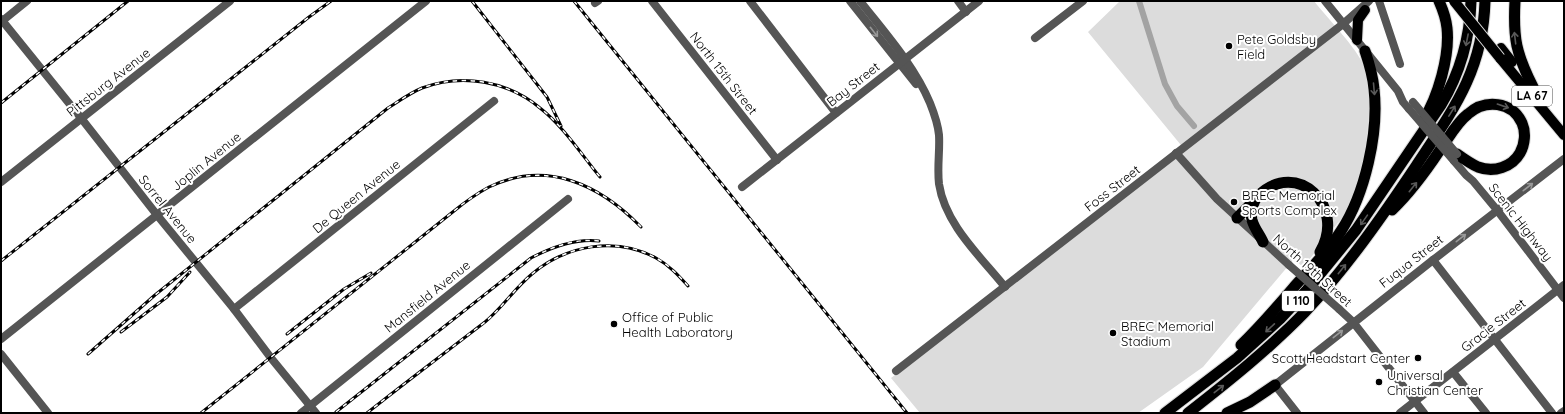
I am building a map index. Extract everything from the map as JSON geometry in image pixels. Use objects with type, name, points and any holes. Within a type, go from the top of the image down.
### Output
[{"type":"highway","points":[[1386,188],[1410,141],[1427,115],[1439,84],[1448,43],[1447,26],[1439,1]]},
{"type":"highway","name":"I 110","points":[[1165,413],[1238,358],[1300,298],[1348,241],[1386,188],[1441,105],[1454,80],[1467,40],[1471,1]]},
{"type":"highway","name":"I 110","points":[[1188,413],[1248,366],[1297,320],[1340,272],[1376,225],[1461,97],[1478,51],[1485,1]]},
{"type":"highway","points":[[1515,1],[1514,29],[1517,50],[1523,67],[1533,87]]},
{"type":"highway","points":[[1189,394],[1206,374],[1228,358],[1248,339],[1325,253],[1340,232],[1354,207],[1364,179],[1372,139],[1375,99],[1372,75],[1365,51]]},
{"type":"highway","points":[[1376,225],[1399,204],[1411,190],[1458,125],[1471,111],[1481,106],[1498,104],[1509,108],[1520,120],[1524,131],[1523,148],[1516,159],[1508,166],[1495,169],[1484,169],[1455,158]]},
{"type":"highway","points":[[1237,218],[1257,197],[1275,185],[1286,183],[1303,186],[1314,192],[1320,198],[1326,209],[1329,224],[1324,245],[1295,286]]},
{"type":"highway","points":[[1257,197],[1252,208],[1251,215],[1254,224],[1264,242]]},
{"type":"highway","points":[[1227,413],[1250,402],[1275,385]]},
{"type":"main road","name":"LA 67","points":[[1454,1],[1533,87],[1564,125]]},
{"type":"main road","name":"LA 67","points":[[1462,1],[1564,135]]},
{"type":"main road","points":[[1357,40],[1358,20],[1367,6]]},
{"type":"street","points":[[1,21],[27,1]]},
{"type":"street","name":"Pittsburg Avenue","points":[[1,182],[230,1]]},
{"type":"street","name":"Joplin Avenue","points":[[1,339],[426,1]]},
{"type":"street","name":"North 15th Street","points":[[652,1],[777,160]]},
{"type":"street","points":[[750,1],[836,113]]},
{"type":"street","points":[[850,1],[902,61]]},
{"type":"street","points":[[860,1],[924,91],[930,103],[938,130],[938,175],[940,190],[945,205],[959,230],[1005,287]]},
{"type":"street","points":[[958,1],[966,12]]},
{"type":"street","name":"Bay Street","points":[[742,187],[979,1]]},
{"type":"street","points":[[1035,38],[1083,1]]},
{"type":"street","name":"Scenic Highway","points":[[1325,1],[1398,91],[1409,97],[1411,105],[1455,158],[1470,172],[1473,181],[1561,288],[1564,298]]},
{"type":"street","name":"Foss Street","points":[[896,371],[1343,24],[1350,22],[1374,1]]},
{"type":"street","points":[[1379,1],[1400,64]]},
{"type":"street","name":"Sorrel Avenue","points":[[1,21],[81,118],[156,215],[234,309],[271,358],[316,413]]},
{"type":"street","name":"De Queen Avenue","points":[[234,309],[494,101]]},
{"type":"street","name":"North 19th Street","points":[[1176,153],[1211,193],[1237,218],[1353,322],[1424,413]]},
{"type":"street","name":"Fuqua Street","points":[[1275,385],[1432,260],[1564,159]]},
{"type":"street","name":"Mansfield Avenue","points":[[301,413],[568,198]]},
{"type":"street","points":[[1432,260],[1552,413]]},
{"type":"street","name":"Gracie Street","points":[[1400,413],[1561,288]]},
{"type":"street","points":[[1,354],[48,413]]},
{"type":"street","points":[[1453,372],[1486,413]]},
{"type":"street","points":[[1275,385],[1297,413]]},
{"type":"shaded area","name":"BREC Memorial Sports Complex","points":[[1120,1],[1314,1],[1355,50],[1364,66],[1368,79],[1369,116],[1364,158],[1355,194],[1349,209],[1303,267],[1294,259],[1203,367],[1138,413],[920,413],[891,378],[1185,150],[1088,32]]},
{"type":"waterway","points":[[1139,1],[1165,84],[1177,106],[1194,126]]},
{"type":"railway","points":[[1,103],[128,1]]},
{"type":"railway","points":[[1,261],[331,1]]},
{"type":"railway","points":[[472,1],[547,97],[561,126]]},
{"type":"railway","points":[[574,1],[907,413]]},
{"type":"railway","points":[[88,354],[155,295],[388,108],[422,88],[437,83],[468,81],[484,82],[514,91],[548,115],[564,132],[600,177]]},
{"type":"railway","points":[[201,413],[458,208],[475,195],[489,187],[511,179],[531,176],[552,176],[571,181],[608,199],[641,227]]},
{"type":"railway","points":[[336,412],[531,258],[564,244],[590,240],[599,241]]},
{"type":"railway","points":[[367,413],[485,322],[532,274],[545,264],[560,256],[576,250],[592,247],[625,247],[641,251],[661,261],[674,271],[688,286]]},
{"type":"railway","points":[[121,332],[167,297],[190,272]]},
{"type":"railway","points":[[287,334],[344,289],[371,273]]},
{"type":"place","name":"Pete Goldsby Field","points":[[1229,46]]},
{"type":"place","name":"BREC Memorial Sports Complex","points":[[1234,202]]},
{"type":"place","name":"Office of Public Health Laboratory","points":[[614,324]]},
{"type":"place","name":"BREC Memorial Stadium","points":[[1113,333]]},
{"type":"place","name":"Scott Headstart Center","points":[[1418,358]]},
{"type":"place","name":"Universal Christian Center","points":[[1379,382]]}]
